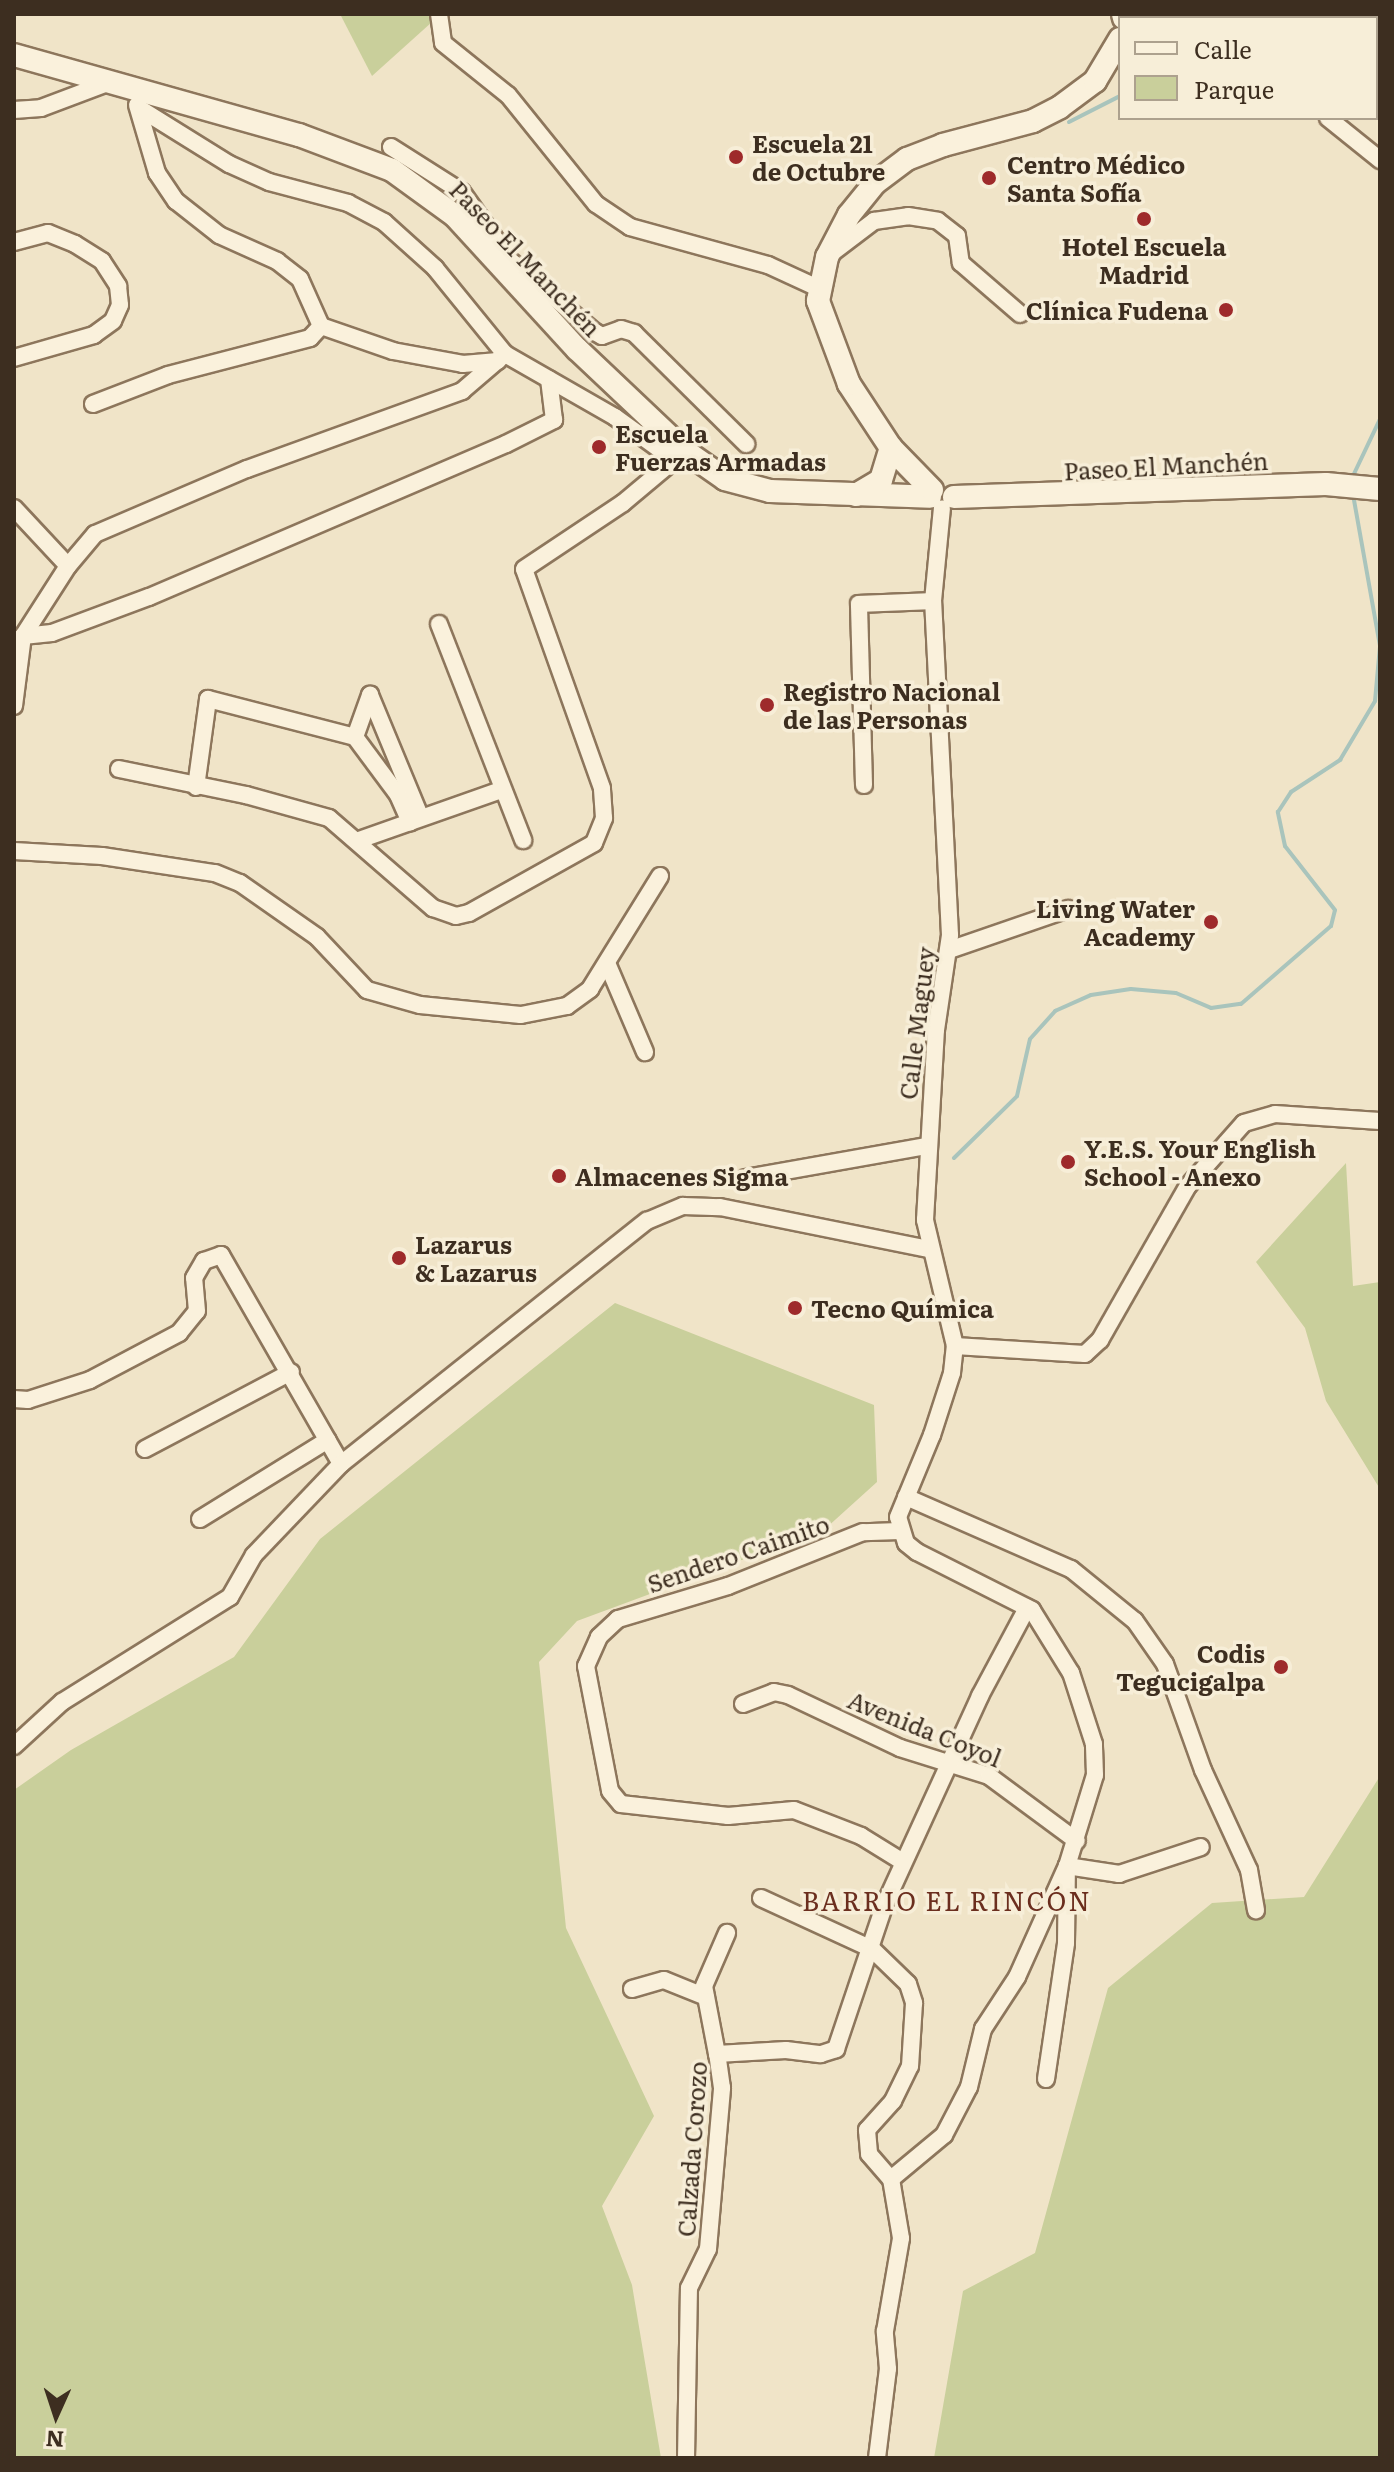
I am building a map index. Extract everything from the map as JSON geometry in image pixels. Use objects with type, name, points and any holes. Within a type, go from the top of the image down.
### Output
[{"type":"street","points":[[439,14],[443,43],[508,95],[596,204],[630,227],[768,265],[818,288]]},
{"type":"street","points":[[940,498],[891,448],[849,384],[821,314],[818,288],[827,257],[849,215],[875,183],[931,149],[1033,121],[1060,107],[1095,81],[1118,42]]},
{"type":"street","name":"Paseo El Manchén","points":[[14,55],[370,159],[455,216],[679,455],[725,479],[770,491],[940,498],[1362,487]]},
{"type":"street","points":[[14,110],[41,108],[120,84],[139,108],[229,164],[269,182],[348,203],[384,222],[435,268],[501,357],[549,379],[679,455],[623,503],[524,569],[602,788],[604,818],[594,843],[456,916],[433,908],[409,890],[359,840],[329,818],[301,808],[119,769]]},
{"type":"street","points":[[139,108],[157,173],[176,201],[219,235],[277,261],[300,279],[321,326],[393,351],[463,364],[501,357]]},
{"type":"street","points":[[1330,120],[1380,160]]},
{"type":"street","points":[[391,147],[462,192],[506,255]]},
{"type":"street","points":[[455,216],[506,255],[595,332],[602,336],[621,329],[634,333],[746,444]]},
{"type":"street","points":[[827,257],[874,221],[908,216],[938,221],[957,236],[961,263],[1020,314]]},
{"type":"street","points":[[14,242],[48,233],[75,244],[102,261],[118,286],[120,305],[113,321],[94,335],[14,358]]},
{"type":"street","points":[[93,404],[168,375],[310,338],[321,326]]},
{"type":"street","points":[[14,706],[23,636],[68,566],[95,534],[115,523],[462,391],[501,357]]},
{"type":"street","points":[[23,636],[52,633],[149,597],[379,503],[506,444],[554,420],[549,379]]},
{"type":"street","points":[[853,496],[881,480],[891,448]]},
{"type":"street","name":"Calle Maguey","points":[[900,1531],[898,1517],[952,1373],[955,1346],[928,1249],[926,1146],[949,950],[948,828],[933,601],[940,498]]},
{"type":"street","points":[[14,508],[68,566]]},
{"type":"street","points":[[864,785],[859,604],[933,601]]},
{"type":"street","points":[[439,624],[523,840]]},
{"type":"street","points":[[355,737],[370,695],[415,819]]},
{"type":"street","points":[[196,787],[208,699],[355,737],[415,819]]},
{"type":"street","points":[[359,840],[501,790]]},
{"type":"street","points":[[14,851],[102,856],[215,873],[240,883],[317,937],[367,990],[420,1005],[521,1015],[567,1006],[590,989],[660,876]]},
{"type":"street","points":[[949,950],[1068,909]]},
{"type":"street","points":[[607,963],[645,1052]]},
{"type":"street","points":[[955,1346],[1085,1354],[1100,1340],[1188,1186],[1244,1123],[1275,1114],[1380,1121]]},
{"type":"street","points":[[746,1178],[926,1146]]},
{"type":"street","points":[[14,1746],[62,1702],[230,1597],[254,1555],[341,1464],[613,1244],[683,1206],[720,1207],[928,1249]]},
{"type":"street","points":[[14,1399],[28,1400],[90,1380],[179,1333],[197,1311],[194,1278],[213,1256],[221,1255],[291,1372],[341,1464]]},
{"type":"street","points":[[145,1449],[291,1372]]},
{"type":"street","points":[[200,1519],[328,1440]]},
{"type":"street","points":[[906,1497],[1057,1561],[1135,1621],[1165,1664],[1203,1770],[1249,1870],[1256,1910]]},
{"type":"street","points":[[891,2179],[944,2135],[969,2087],[983,2029],[1017,1977],[1077,1841],[1092,1795],[1094,1744],[1071,1673],[1027,1608],[917,1552],[900,1531]]},
{"type":"street","name":"Sendero Caimito","points":[[900,1531],[863,1532],[728,1586],[618,1619],[599,1637],[588,1656],[587,1678],[610,1791],[628,1808],[728,1816],[794,1810],[861,1836],[903,1862]]},
{"type":"street","name":"Calzada Corozo","points":[[686,2458],[689,2288],[708,2249],[722,2088],[717,2054],[821,2054],[836,2049],[903,1862],[951,1767],[980,1696],[1027,1608]]},
{"type":"street","name":"Avenida Coyol","points":[[743,1704],[774,1692],[788,1695],[951,1767],[989,1776],[1077,1841]]},
{"type":"street","points":[[1067,1866],[1119,1874],[1201,1847]]},
{"type":"street","points":[[1046,2079],[1066,1943],[1067,1866]]},
{"type":"street","points":[[761,1898],[872,1949],[908,1984],[914,2003],[910,2066],[893,2101],[867,2130],[869,2154],[891,2179],[901,2238],[885,2331],[888,2369],[877,2458]]},
{"type":"street","points":[[717,2054],[706,1997],[707,1974],[727,1933]]},
{"type":"street","points":[[632,1989],[664,1980],[706,1997]]},
{"type":"green space","points":[[340,14],[431,14],[432,22],[372,76]]},
{"type":"green space","points":[[1346,1163],[1353,1286],[1380,1282],[1380,1489],[1326,1401],[1305,1328],[1256,1262]]},
{"type":"green space","points":[[615,1303],[874,1405],[877,1482],[825,1529],[577,1621],[539,1662],[566,1928],[654,2116],[602,2206],[632,2285],[661,2458],[14,2458],[14,1790],[71,1750],[234,1657],[320,1539]]},
{"type":"green space","points":[[1380,1776],[1380,2458],[934,2458],[963,2291],[1035,2253],[1108,1988],[1212,1903],[1304,1897]]},
{"type":"waterway","points":[[1069,122],[1118,97]]},
{"type":"waterway","points":[[1352,478],[1380,419]]},
{"type":"waterway","points":[[954,1158],[1017,1096],[1030,1039],[1055,1011],[1091,995],[1131,989],[1176,993],[1211,1008],[1241,1004],[1331,926],[1335,910],[1285,846],[1278,812],[1291,792],[1340,760],[1375,701],[1380,646],[1353,495]]},
{"type":"place","name":"Escuela 21 de Octubre","points":[[736,157]]},
{"type":"place","name":"Centro Médico Santa Sofía","points":[[989,178]]},
{"type":"place","name":"Hotel Escuela Madrid","points":[[1144,219]]},
{"type":"place","name":"Clínica Fudena","points":[[1226,310]]},
{"type":"place","name":"Escuela Fuerzas Armadas","points":[[599,447]]},
{"type":"place","name":"Registro Nacional de las Personas","points":[[767,705]]},
{"type":"place","name":"Living Water Academy","points":[[1211,922]]},
{"type":"place","name":"Y.E.S. Your English School - Anexo","points":[[1068,1162]]},
{"type":"place","name":"Almacenes Sigma","points":[[559,1176]]},
{"type":"place","name":"Lazarus & Lazarus","points":[[399,1258]]},
{"type":"place","name":"Tecno Química","points":[[795,1308]]},
{"type":"place","name":"Codis Tegucigalpa","points":[[1281,1667]]},
{"type":"district","name":"BARRIO EL RINCÓN","points":[[947,1900]]}]
